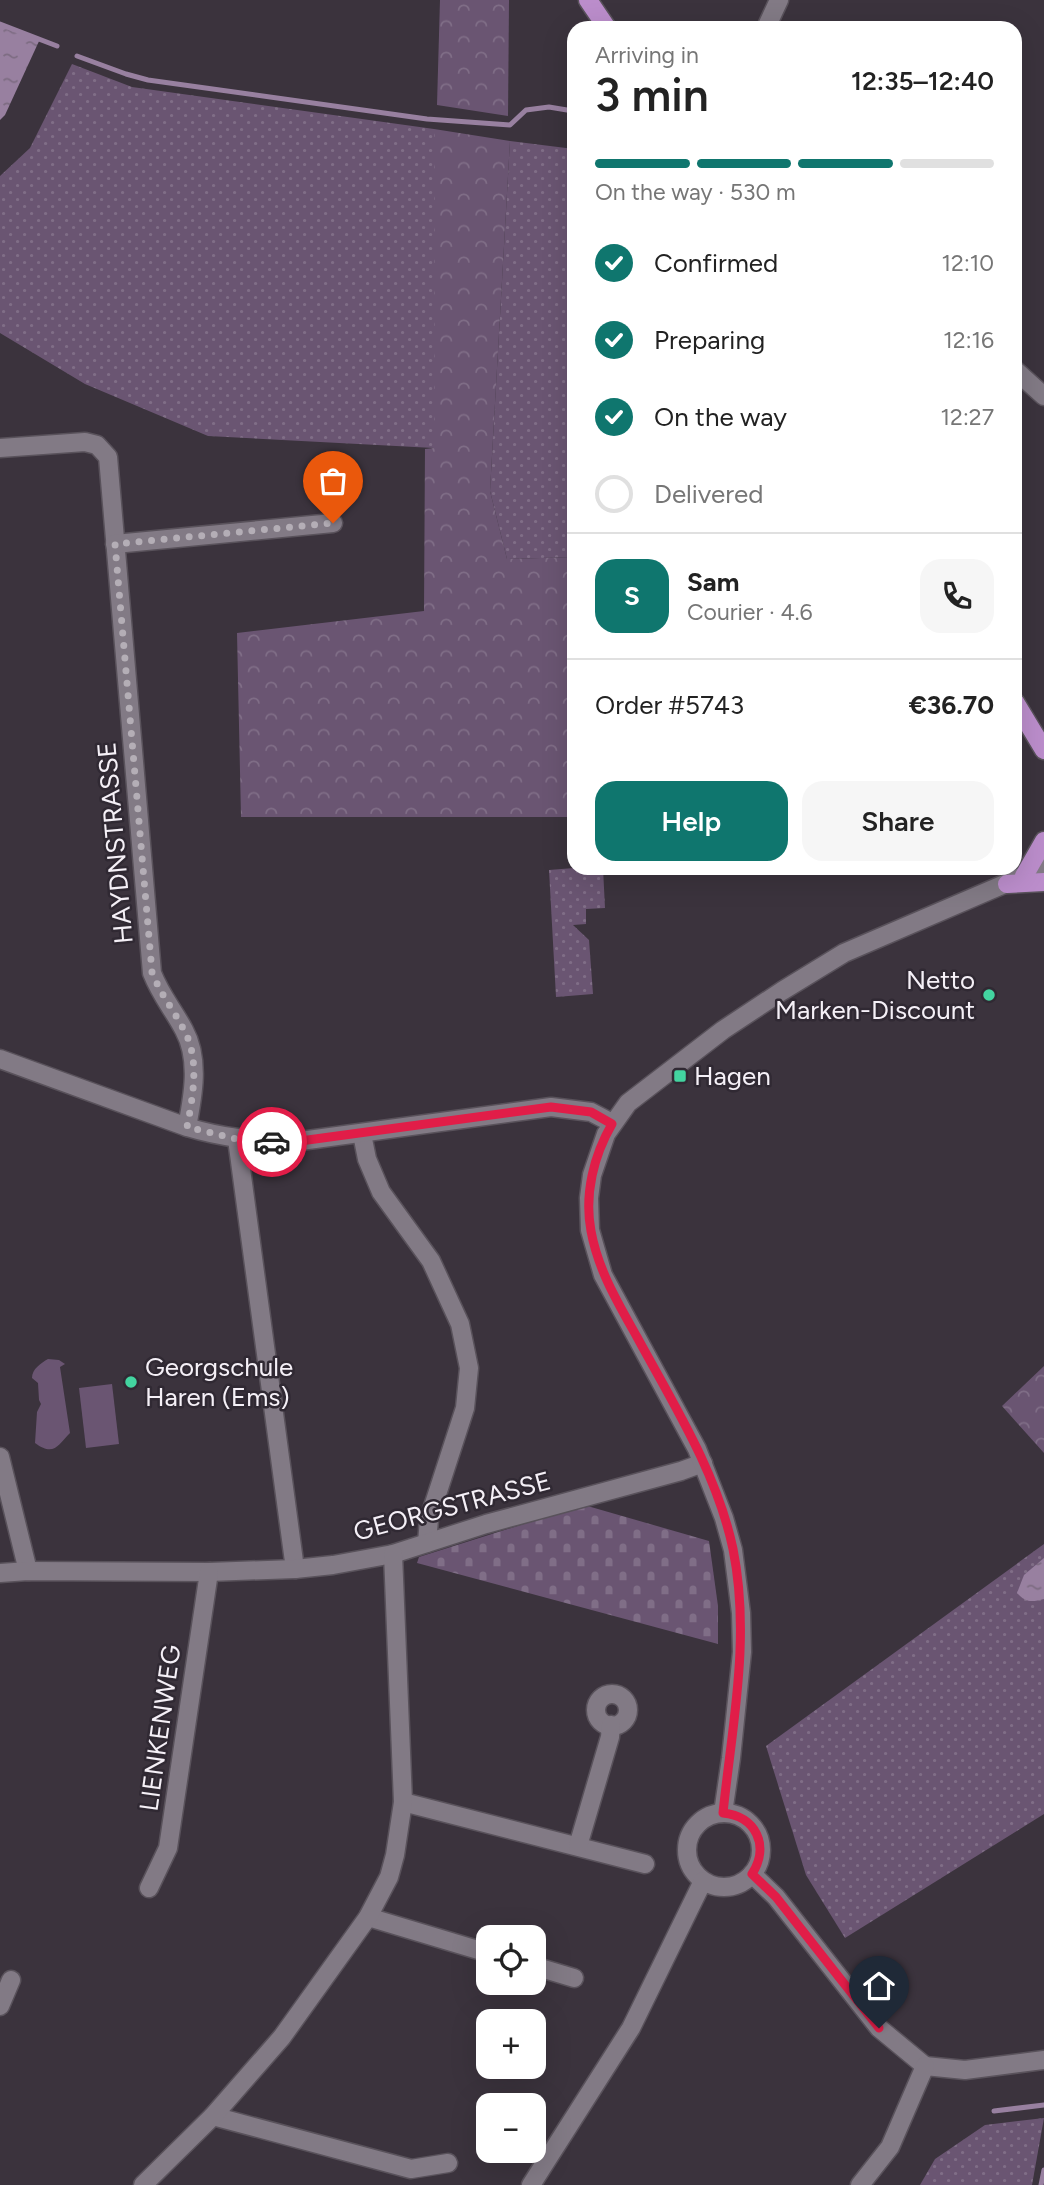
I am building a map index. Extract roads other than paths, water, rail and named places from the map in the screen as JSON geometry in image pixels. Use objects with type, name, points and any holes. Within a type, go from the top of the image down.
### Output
[{"type":"main road","points":[[588,0],[602,21]]},
{"type":"main road","points":[[1022,714],[1044,750]]},
{"type":"main road","points":[[1022,872],[1044,841]]},
{"type":"main road","points":[[1016,880],[1020,875]]},
{"type":"main road","points":[[1016,880],[1044,882]]},
{"type":"street","points":[[769,21],[779,0]]},
{"type":"street","points":[[1022,376],[1044,396]]},
{"type":"street","name":"HAYDNSTRASSE","points":[[0,448],[85,442],[97,445],[108,457],[152,972],[160,993],[186,1032],[194,1061],[193,1096],[187,1127]]},
{"type":"street","points":[[115,544],[333,523]]},
{"type":"street","points":[[723,1813],[742,1652],[741,1613],[733,1550],[724,1518],[697,1449],[603,1275],[590,1230],[589,1198],[592,1175],[606,1134],[628,1104],[723,1031],[844,953],[1044,867]]},
{"type":"street","points":[[0,1059],[187,1127],[237,1139],[293,1142],[551,1107],[591,1112],[612,1124]]},
{"type":"street","points":[[362,1133],[367,1158],[381,1192],[431,1261],[443,1286],[460,1324],[469,1368],[465,1408],[429,1519],[427,1543]]},
{"type":"street","points":[[237,1139],[295,1569]]},
{"type":"street","points":[[0,1457],[28,1571]]},
{"type":"street","name":"GEORGSTRASSE","points":[[0,1573],[295,1569],[393,1554],[486,1524],[681,1471],[703,1462]]},
{"type":"street","points":[[143,2185],[213,2116],[282,2037],[368,1917],[389,1877],[396,1855],[403,1802],[393,1554]]},
{"type":"street","name":"LIENKENWEG","points":[[149,1888],[168,1848],[209,1572]]},
{"type":"street","points":[[578,1846],[611,1726]]},
{"type":"street","points":[[403,1802],[645,1864]]},
{"type":"street","points":[[723,1813],[743,1819],[756,1832],[761,1849],[752,1874],[744,1881],[724,1887],[703,1881],[690,1867],[687,1857],[689,1839],[699,1822],[723,1813]]},
{"type":"street","points":[[752,1874],[776,1897],[879,2028],[926,2066],[965,2070],[1044,2060]]},
{"type":"street","points":[[531,2185],[631,2028],[703,1881]]},
{"type":"street","points":[[368,1917],[476,1949]]},
{"type":"street","points":[[546,1970],[574,1978]]},
{"type":"street","points":[[0,2006],[11,1980]]},
{"type":"street","points":[[860,2185],[890,2147],[926,2066]]},
{"type":"street","points":[[213,2116],[411,2169],[448,2163]]},
{"type":"water","points":[[0,24],[40,39],[5,115],[0,120]]},
{"type":"water","points":[[1044,1558],[1044,1599],[1026,1600],[1017,1593],[1024,1575]]},
{"type":"waterway","points":[[0,24],[57,46]]},
{"type":"waterway","points":[[77,56],[148,80],[427,119],[510,125],[526,110],[549,107],[567,110]]},
{"type":"waterway","points":[[994,2111],[1044,2105]]},
{"type":"waterway","points":[[1041,2185],[1044,2170]]},
{"type":"place","name":"Netto Marken-Discount","points":[[989,995]]},
{"type":"place","name":"Hagen","points":[[680,1076]]},
{"type":"place","name":"Georgschule Haren (Ems)","points":[[131,1382]]}]
